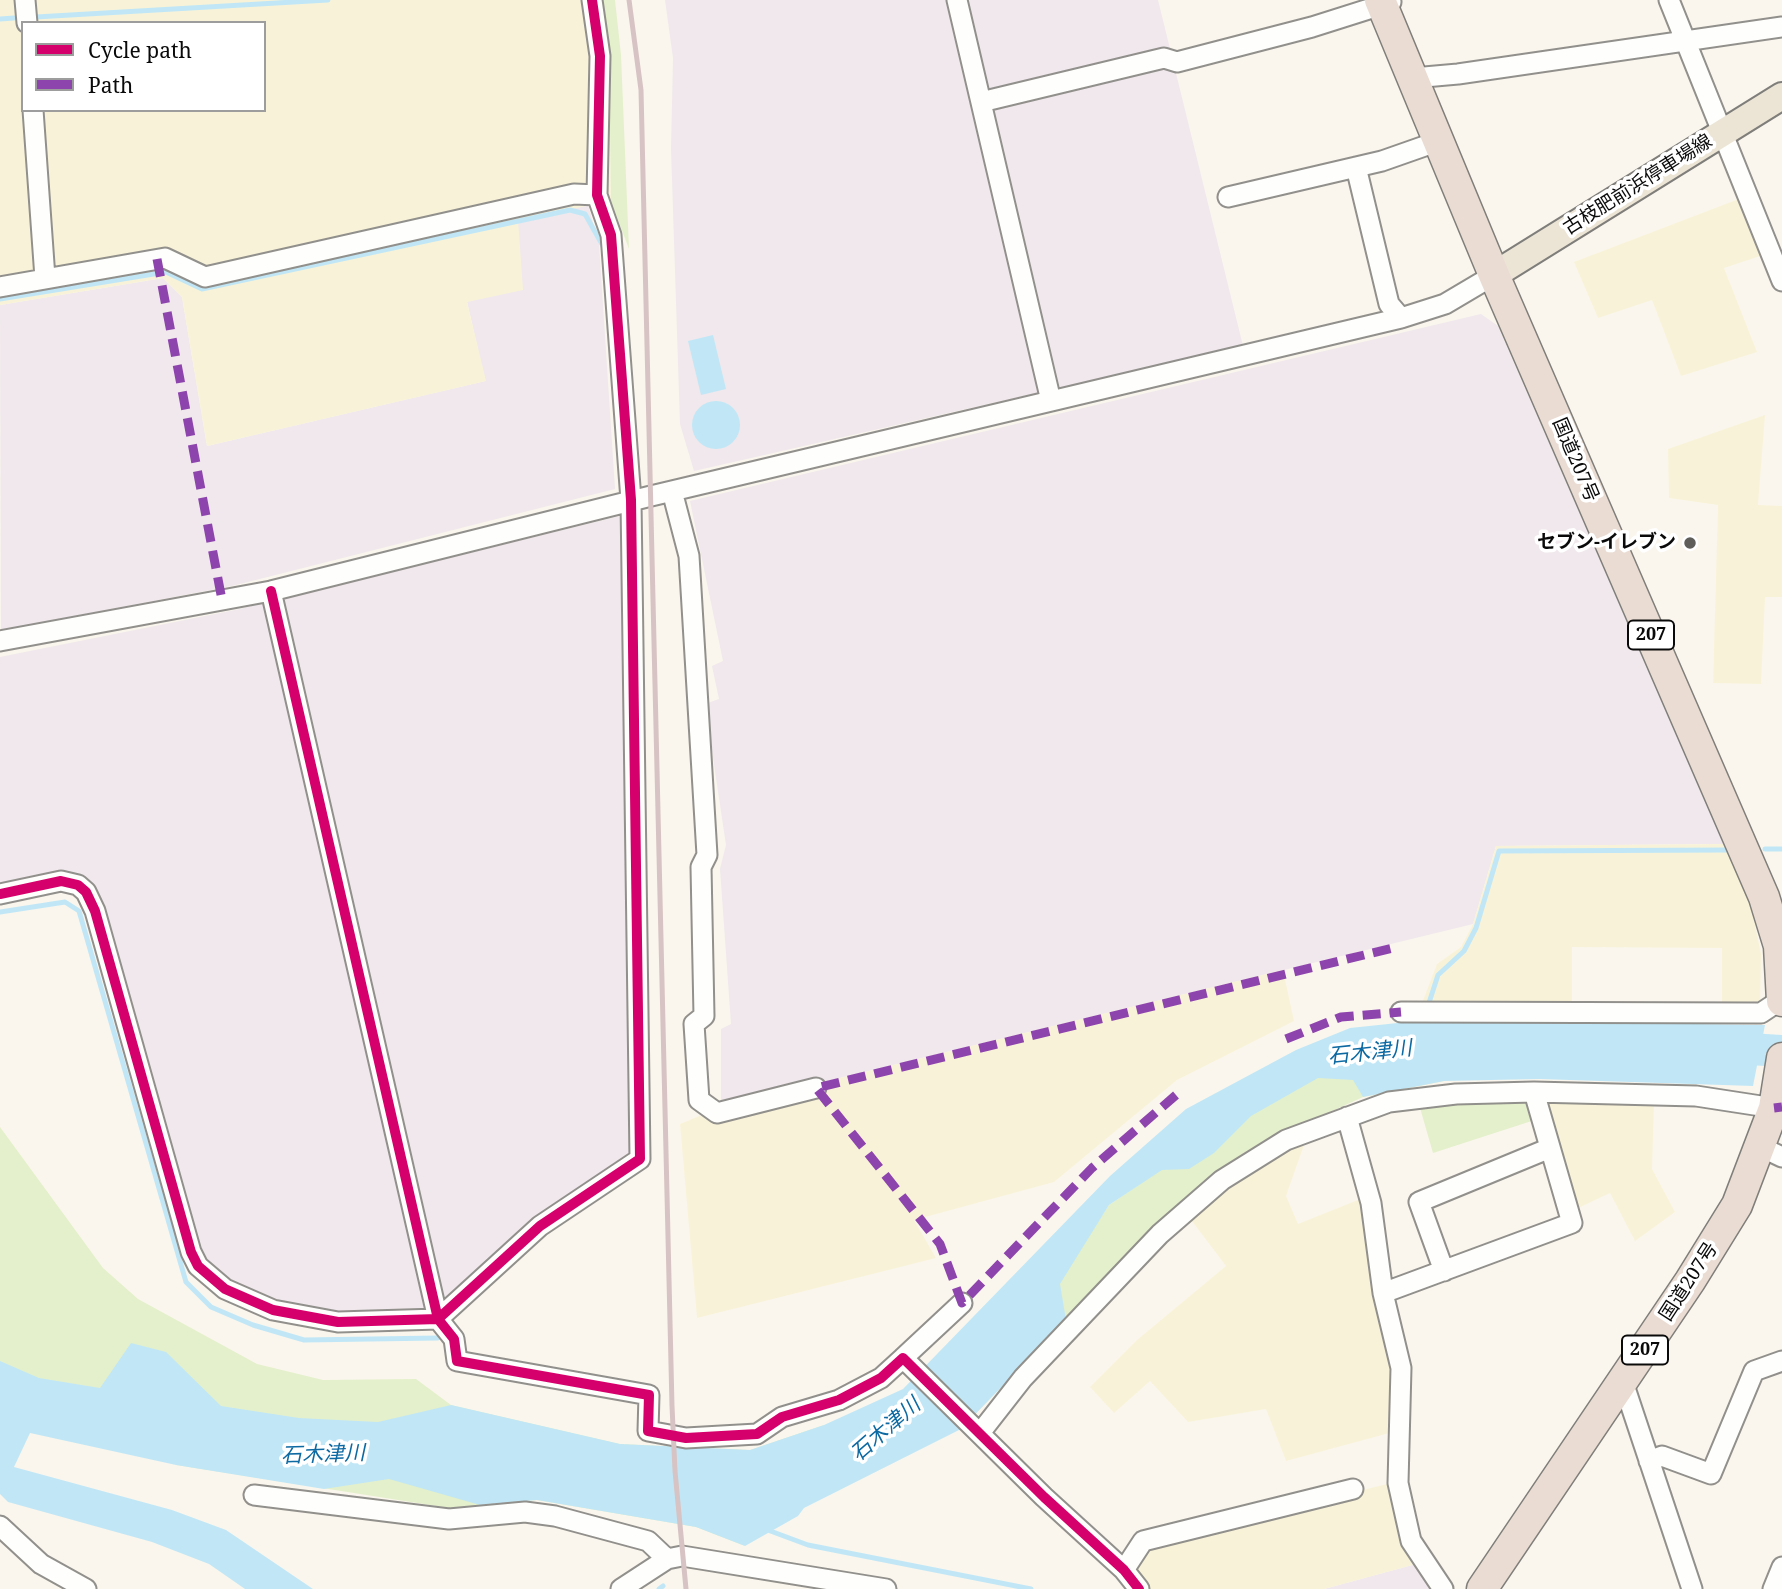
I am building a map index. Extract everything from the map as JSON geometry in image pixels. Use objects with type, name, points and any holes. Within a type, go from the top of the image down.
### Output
[{"type":"highway","name":"国道207号","points":[[1386,2],[1413,78],[1494,275],[1773,893],[1782,999]]},
{"type":"highway","name":"国道207号","points":[[1482,1589],[1623,1382],[1771,1152],[1782,1058]]},
{"type":"main road","name":"古枝肥前浜停車場線","points":[[1494,275],[1782,96]]},
{"type":"street","points":[[26,0],[27,21]]},
{"type":"street","points":[[0,894],[61,881],[78,885],[86,892],[95,911],[191,1252],[210,1278],[225,1289],[272,1310],[338,1322],[438,1319],[540,1226],[639,1159],[631,500],[611,235],[597,195],[600,56],[592,0]]},
{"type":"street","points":[[957,0],[1051,401]]},
{"type":"street","points":[[1669,0],[1782,281]]},
{"type":"street","points":[[981,102],[1164,58],[1178,62],[1312,27],[1386,2]]},
{"type":"street","points":[[1413,78],[1458,75],[1782,27]]},
{"type":"street","points":[[33,112],[45,278]]},
{"type":"street","points":[[1228,197],[1356,167],[1439,141]]},
{"type":"street","points":[[1356,167],[1389,304],[1401,318]]},
{"type":"street","points":[[0,287],[165,258],[205,277],[574,194],[597,195]]},
{"type":"street","points":[[0,641],[271,591],[631,500],[1401,318],[1446,304],[1494,275]]},
{"type":"street","points":[[671,491],[689,556],[707,855],[701,867],[704,1016],[694,1024],[699,1100],[717,1113],[816,1088]]},
{"type":"street","points":[[271,591],[438,1319],[454,1339],[457,1361],[649,1395],[648,1431],[686,1438],[757,1434],[782,1417],[839,1401],[909,1364],[962,1303]]},
{"type":"street","points":[[1401,1012],[1761,1013],[1782,999]]},
{"type":"street","points":[[1382,1293],[1572,1223],[1534,1092]]},
{"type":"street","points":[[977,1430],[1151,1244],[1222,1180],[1286,1140],[1389,1102],[1456,1094],[1534,1092],[1776,1101]]},
{"type":"street","points":[[1348,1117],[1371,1203],[1382,1293],[1401,1368],[1398,1483],[1411,1541],[1443,1589]]},
{"type":"street","points":[[1444,1271],[1419,1202],[1550,1148]]},
{"type":"street","points":[[1649,1461],[1662,1456],[1711,1474],[1754,1371],[1782,1361]]},
{"type":"street","points":[[909,1364],[1044,1497],[1124,1570],[1139,1589]]},
{"type":"street","points":[[1623,1382],[1692,1589]]},
{"type":"street","points":[[1124,1570],[1143,1541],[1353,1489]]},
{"type":"street","points":[[254,1495],[449,1519],[526,1513],[555,1516],[648,1541],[667,1559]]},
{"type":"street","points":[[0,1527],[41,1564],[86,1589]]},
{"type":"street","points":[[621,1589],[667,1559],[682,1556],[886,1589]]},
{"type":"street","points":[[1773,1589],[1782,1567]]},
{"type":"shaded area","points":[[0,0],[601,0],[609,56],[611,201],[518,220],[523,290],[467,302],[486,381],[207,446],[182,297],[163,278],[0,305]]},
{"type":"shaded area","points":[[665,0],[1158,0],[1243,346],[694,471],[680,424],[671,149],[673,58]]},
{"type":"shaded area","points":[[1744,197],[1769,253],[1724,268],[1757,352],[1681,376],[1652,300],[1598,318],[1574,262]]},
{"type":"shaded area","points":[[588,205],[599,244],[615,489],[232,586],[1,630],[0,305],[163,278],[182,297],[207,446],[485,381],[467,302],[518,220]]},
{"type":"shaded area","points":[[1481,314],[1498,326],[1724,844],[1496,846],[1473,924],[721,1107],[721,1029],[731,1024],[720,869],[726,845],[705,704],[719,699],[712,666],[723,661],[690,501]]},
{"type":"shaded area","points":[[1765,415],[1758,505],[1782,506],[1782,597],[1765,597],[1761,684],[1713,683],[1718,505],[1669,498],[1668,449]]},
{"type":"shaded area","points":[[624,515],[633,1159],[438,1312],[339,1318],[271,1303],[218,1278],[199,1254],[89,886],[0,888],[0,657],[235,610]]},
{"type":"shaded area","points":[[1724,844],[1751,906],[1761,954],[1760,1006],[1722,1011],[1722,948],[1572,947],[1572,1010],[1422,1003],[1437,964],[1461,947],[1473,924],[1496,846]]},
{"type":"shaded area","points":[[1283,970],[1294,1021],[1177,1080],[1054,1182],[914,1220],[936,1258],[697,1318],[680,1124],[721,1107]]},
{"type":"shaded area","points":[[1544,1098],[1654,1104],[1652,1169],[1675,1212],[1635,1241],[1610,1193],[1576,1209]]},
{"type":"shaded area","points":[[1310,1128],[1286,1196],[1298,1224],[1363,1198],[1397,1366],[1393,1432],[1286,1461],[1266,1409],[1188,1422],[1150,1381],[1114,1413],[1090,1387],[1137,1340],[1226,1266],[1182,1208]]},
{"type":"shaded area","points":[[1387,1484],[1416,1564],[1324,1589],[1133,1589],[1123,1578],[1148,1543]]},
{"type":"shaded area","points":[[1416,1564],[1435,1589],[1324,1589]]},
{"type":"green space","points":[[601,0],[615,0],[621,55],[629,249],[611,201],[609,56]]},
{"type":"green space","points":[[1302,1074],[1444,1081],[1363,1097],[1286,1132],[1231,1163],[1164,1217],[961,1429],[1109,1205]]},
{"type":"green space","points":[[1544,1098],[1547,1116],[1433,1153],[1418,1101]]},
{"type":"green space","points":[[0,1127],[103,1268],[138,1299],[257,1364],[323,1380],[416,1379],[451,1405],[620,1444],[750,1450],[824,1425],[747,1482],[389,1439],[0,1384]]},
{"type":"green space","points":[[176,1465],[449,1476],[696,1513],[745,1546],[696,1527],[537,1500],[449,1508]]},
{"type":"water","points":[[713,335],[726,389],[701,395],[688,341]]},
{"type":"water","points":[[716,401],[733,408],[740,425],[733,442],[716,449],[699,442],[692,425],[699,408]]},
{"type":"water","points":[[1426,1020],[1765,1025],[1753,1086],[1539,1079],[1444,1081],[1363,1097],[1353,1080],[1318,1078],[1251,1116],[1214,1153],[1189,1169],[1162,1170],[1109,1205],[1060,1284],[1066,1320],[961,1429],[804,1508],[798,1516],[745,1546],[696,1527],[537,1500],[480,1505],[389,1479],[324,1489],[176,1465],[30,1433],[14,1467],[172,1510],[226,1530],[313,1589],[245,1589],[209,1564],[152,1542],[8,1502],[0,1494],[0,1361],[39,1378],[100,1388],[131,1343],[166,1352],[221,1406],[299,1418],[378,1422],[451,1405],[620,1444],[750,1450],[824,1425],[903,1389],[1110,1176],[1186,1109],[1296,1050],[1350,1028]]},
{"type":"waterway","points":[[36,17],[328,0]]},
{"type":"waterway","points":[[0,19],[14,18]]},
{"type":"waterway","points":[[0,299],[166,272],[202,289],[570,210],[585,214],[603,246]]},
{"type":"waterway","points":[[1765,849],[1782,849]]},
{"type":"waterway","points":[[1427,1009],[1438,975],[1464,951],[1476,928],[1499,851],[1730,850]]},
{"type":"waterway","points":[[0,912],[65,902],[79,911],[186,1282],[211,1307],[253,1325],[304,1340],[438,1338]]},
{"type":"waterway","name":"石木津川","points":[[1717,1047],[1782,1051]]},
{"type":"waterway","points":[[765,1529],[808,1545],[1031,1589]]},
{"type":"waterway","points":[[659,1589],[663,1586]]},
{"type":"railway","points":[[629,0],[641,90],[672,1406],[686,1589]]},
{"type":"marked path","points":[[157,259],[222,600]]},
{"type":"marked path","points":[[1176,1095],[1092,1168],[962,1303],[940,1244],[816,1088],[1393,948]]},
{"type":"marked path","points":[[1286,1039],[1341,1017],[1401,1012]]},
{"type":"marked path","points":[[1774,1108],[1782,1107]]},
{"type":"cycle path","points":[[0,894],[61,881],[78,885],[86,892],[95,911],[191,1252],[198,1266],[225,1289],[273,1310],[338,1322],[438,1319],[540,1226],[640,1159],[631,500],[611,235],[597,195],[600,56],[592,0]]},
{"type":"cycle path","points":[[271,591],[438,1319],[454,1339],[457,1361],[649,1395],[648,1431],[686,1438],[757,1434],[782,1417],[839,1400],[881,1378],[903,1358],[1044,1497],[1124,1570],[1139,1589]]},
{"type":"place","name":"セブン-イレブン","points":[[1690,543]]}]
